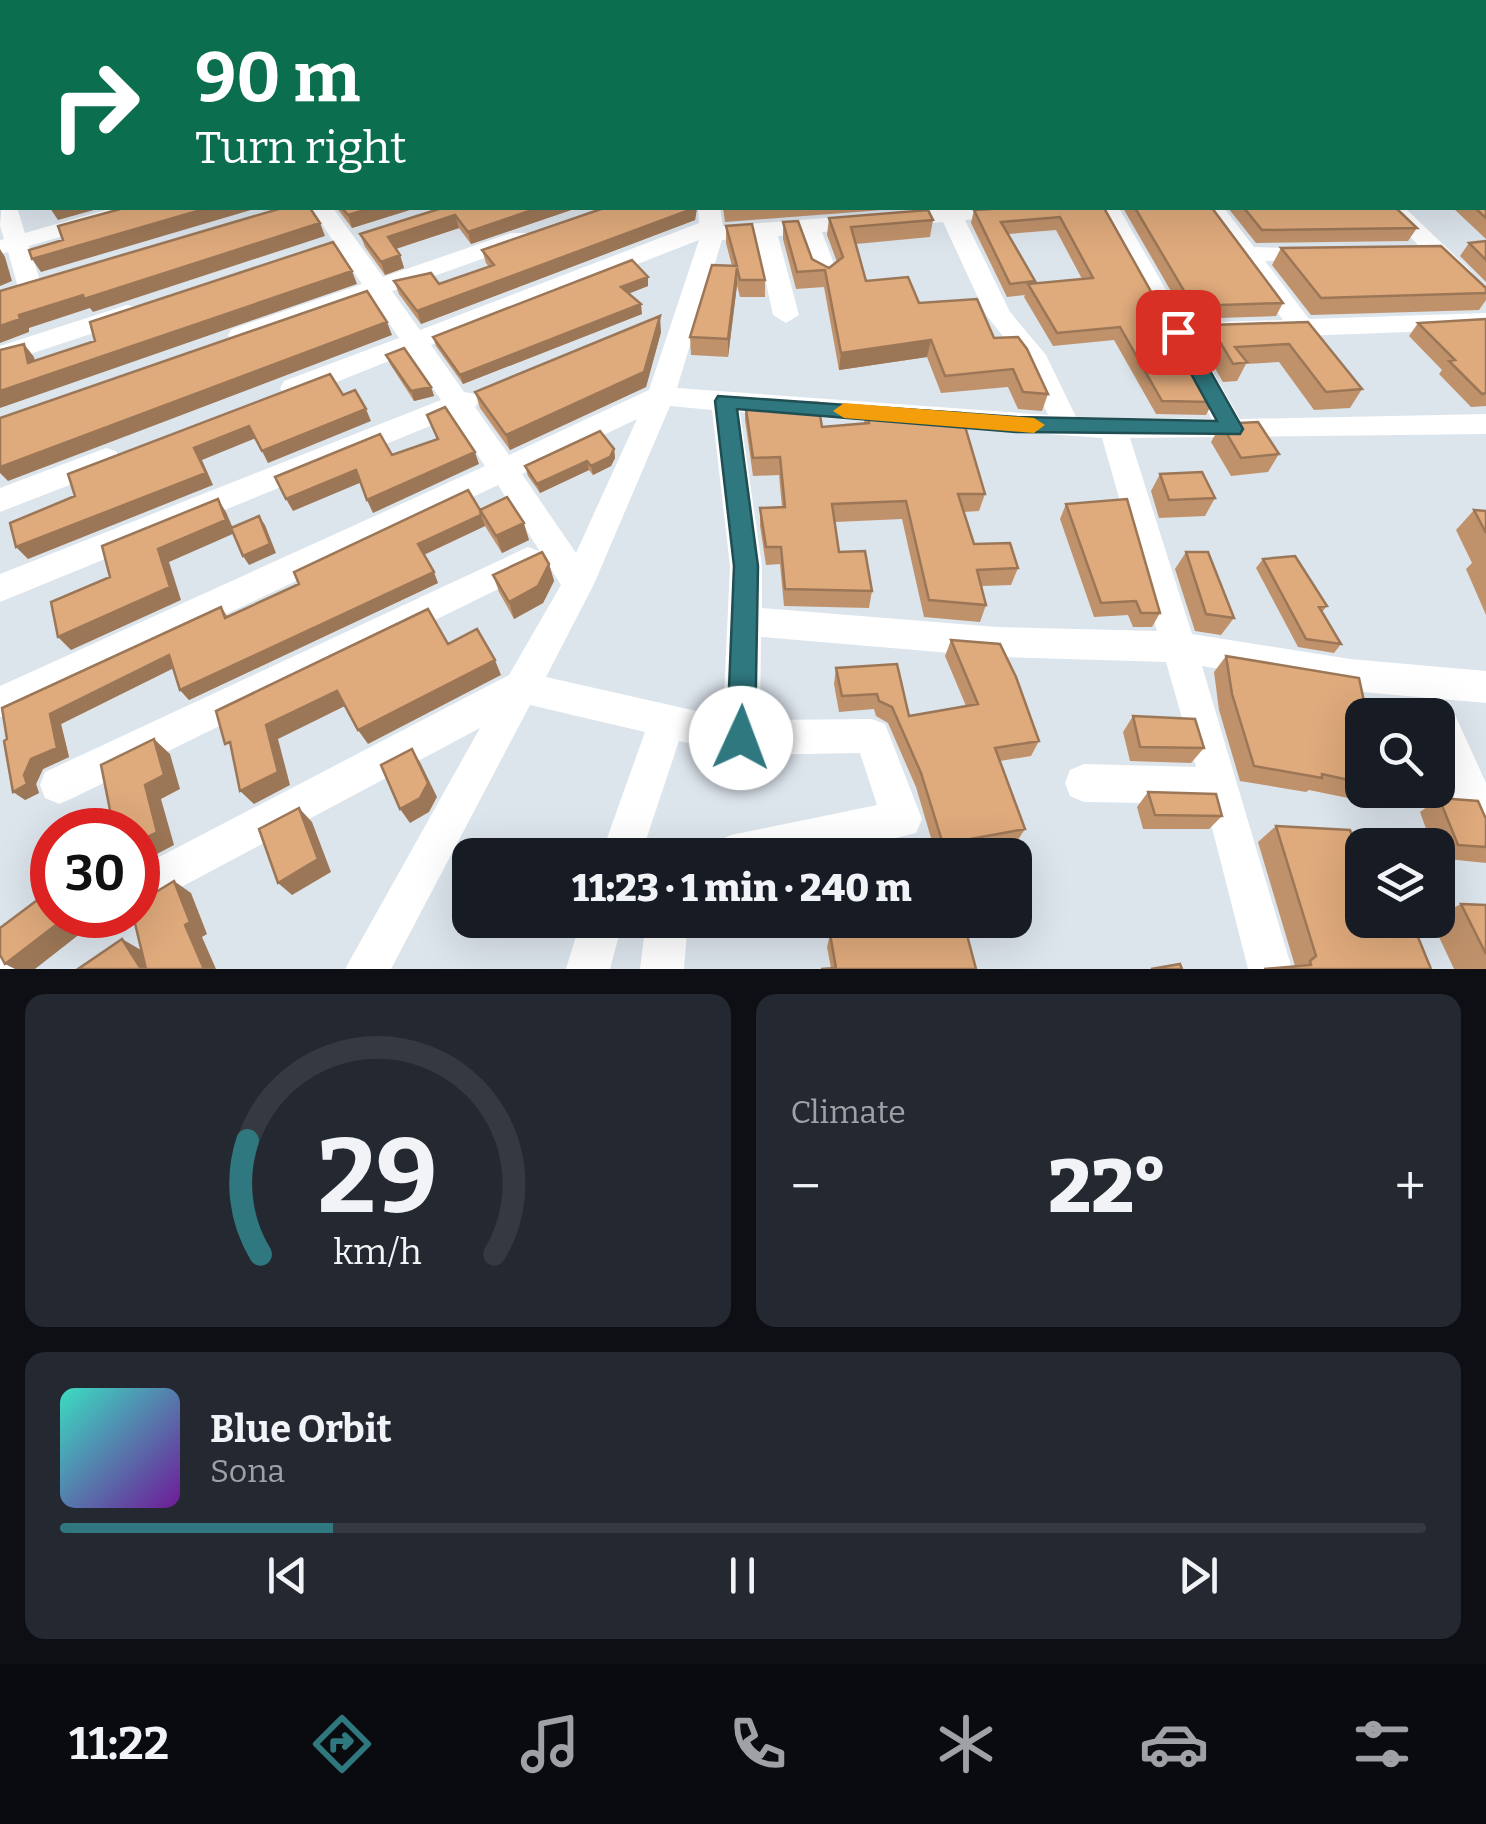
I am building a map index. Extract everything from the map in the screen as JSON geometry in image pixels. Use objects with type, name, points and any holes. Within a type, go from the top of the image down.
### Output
[{"type":"street","points":[[0,296],[39,284],[7,245],[6,210]]},
{"type":"street","points":[[7,245],[128,210]]},
{"type":"street","points":[[323,210],[578,584]]},
{"type":"street","points":[[271,396],[711,223],[766,230],[1000,210]]},
{"type":"street","points":[[1117,210],[1232,429]]},
{"type":"street","points":[[1214,210],[1300,325]]},
{"type":"street","points":[[1395,210],[1474,288]]},
{"type":"street","points":[[951,214],[998,315],[1037,361],[1068,427]]},
{"type":"street","points":[[368,969],[578,584],[660,396],[690,307],[711,223]]},
{"type":"street","points":[[809,228],[826,275]]},
{"type":"street","points":[[766,230],[786,315]]},
{"type":"street","points":[[215,345],[536,232]]},
{"type":"street","points":[[1400,252],[1438,252]]},
{"type":"street","points":[[1247,254],[1343,253]]},
{"type":"street","points":[[0,355],[146,307]]},
{"type":"street","points":[[654,322],[690,307]]},
{"type":"street","points":[[1178,332],[1486,321]]},
{"type":"street","points":[[0,588],[494,389]]},
{"type":"street","points":[[3,702],[660,396],[1068,427],[1232,429],[1486,424]]},
{"type":"street","points":[[725,401],[746,566],[741,738]]},
{"type":"street","points":[[1113,428],[1221,786],[1270,969]]},
{"type":"street","points":[[0,500],[126,452]]},
{"type":"street","points":[[59,785],[553,547]]},
{"type":"street","points":[[744,621],[997,642],[1180,647],[1350,675],[1413,698]]},
{"type":"street","points":[[160,878],[521,687],[741,738],[872,736],[902,819],[812,838]]},
{"type":"street","points":[[1453,698],[1486,687]]},
{"type":"street","points":[[627,838],[667,722]]},
{"type":"street","points":[[1455,757],[1486,827]]},
{"type":"street","points":[[1084,783],[1221,786]]},
{"type":"street","points":[[588,969],[597,938]]},
{"type":"street","points":[[662,969],[665,938]]},
{"type":"building","points":[[117,210],[201,210],[32,259],[29,250],[63,240],[58,226]]},
{"type":"building","points":[[275,210],[311,210],[320,223],[84,299],[83,295],[19,315],[20,319],[0,326],[0,291]]},
{"type":"building","points":[[436,210],[532,210],[468,232],[455,215],[388,237],[400,255],[381,262],[360,234]]},
{"type":"building","points":[[598,210],[690,210],[417,311],[394,281],[431,273],[439,284],[494,265],[482,250]]},
{"type":"building","points":[[928,210],[933,220],[851,227],[866,281],[908,277],[919,303],[977,299],[994,338],[1018,337],[1027,349],[1048,394],[1023,392],[1013,369],[945,376],[931,340],[841,353],[825,270],[797,272],[783,222],[798,221],[812,259],[829,268],[843,257],[829,218]]},
{"type":"building","points":[[974,210],[1105,210],[1213,402],[1162,401],[1120,327],[1057,333],[1028,284],[1093,278],[1060,217],[1001,222],[1035,281],[1010,284]]},
{"type":"building","points":[[1136,210],[1213,210],[1283,303],[1193,306]]},
{"type":"building","points":[[1246,210],[1398,210],[1417,228],[1262,230]]},
{"type":"building","points":[[752,224],[765,280],[740,280],[737,268],[728,339],[690,337],[712,265],[737,266],[726,226]]},
{"type":"building","points":[[1486,241],[1486,260],[1469,243]]},
{"type":"building","points":[[333,242],[352,271],[0,391],[0,350],[24,344],[28,363],[95,341],[90,322]]},
{"type":"building","points":[[1441,246],[1486,288],[1486,293],[1321,298],[1281,248]]},
{"type":"building","points":[[632,260],[648,277],[621,287],[641,304],[460,375],[433,337]]},
{"type":"building","points":[[367,291],[387,322],[0,467],[0,418]]},
{"type":"building","points":[[660,316],[644,372],[506,435],[475,392]]},
{"type":"building","points":[[1486,319],[1486,393],[1482,394],[1418,323]]},
{"type":"building","points":[[1308,322],[1362,389],[1326,392],[1289,344],[1235,347],[1247,362],[1233,364],[1210,325]]},
{"type":"building","points":[[404,348],[431,387],[411,391],[386,355]]},
{"type":"building","points":[[330,374],[343,395],[355,390],[366,409],[262,451],[249,426],[194,448],[206,473],[16,547],[10,523],[75,496],[68,474]]},
{"type":"building","points":[[745,402],[818,403],[822,427],[869,423],[867,407],[961,413],[985,494],[958,494],[974,544],[1010,543],[1018,568],[977,570],[986,605],[929,600],[906,501],[832,504],[839,552],[865,551],[872,591],[785,589],[781,547],[766,547],[760,508],[785,507],[780,457],[753,458]]},
{"type":"building","points":[[445,407],[475,452],[367,500],[356,470],[286,499],[275,477],[380,434],[392,455],[438,439],[427,415]]},
{"type":"building","points":[[1258,422],[1279,454],[1241,458],[1221,424]]},
{"type":"building","points":[[600,431],[614,449],[610,457],[591,466],[587,461],[537,484],[525,466]]},
{"type":"building","points":[[1202,472],[1215,498],[1169,500],[1160,474]]},
{"type":"building","points":[[468,490],[481,515],[418,544],[434,572],[180,690],[169,655],[50,714],[57,748],[31,759],[24,775],[27,784],[13,792],[2,708],[221,607],[225,618],[299,584],[294,572]]},
{"type":"building","points":[[507,497],[524,523],[496,536],[480,510]]},
{"type":"building","points":[[218,499],[226,520],[158,549],[170,587],[58,637],[51,602],[110,577],[102,546]]},
{"type":"building","points":[[1127,499],[1160,613],[1141,613],[1136,601],[1101,603],[1066,504]]},
{"type":"building","points":[[1474,510],[1486,511],[1486,533]]},
{"type":"building","points":[[259,516],[270,544],[243,556],[231,528]]},
{"type":"building","points":[[542,552],[549,564],[538,586],[509,602],[493,575]]},
{"type":"building","points":[[1186,552],[1208,552],[1234,618],[1206,614]]},
{"type":"building","points":[[1295,556],[1327,606],[1319,607],[1341,644],[1306,639],[1263,559]]},
{"type":"building","points":[[428,609],[448,644],[477,629],[495,660],[358,730],[337,691],[266,725],[278,772],[240,791],[230,742],[225,744],[216,711]]},
{"type":"building","points":[[951,640],[1000,644],[1016,677],[1039,741],[995,748],[1025,829],[976,838],[941,838],[921,773],[892,707],[879,701],[877,694],[842,696],[836,668],[897,664],[909,716],[978,704]]},
{"type":"building","points":[[1226,656],[1359,678],[1363,698],[1345,698],[1345,779],[1254,766],[1232,694]]},
{"type":"building","points":[[1133,716],[1195,719],[1204,748],[1140,747]]},
{"type":"building","points":[[154,739],[164,775],[145,785],[151,808],[110,808],[101,765]]},
{"type":"building","points":[[412,749],[428,783],[420,798],[400,809],[381,765]]},
{"type":"building","points":[[1148,792],[1216,794],[1222,816],[1155,815]]},
{"type":"building","points":[[1455,799],[1478,801],[1486,819],[1486,847],[1458,845],[1455,828],[1451,828],[1443,808],[1455,808]]},
{"type":"building","points":[[299,808],[318,859],[278,883],[259,829]]},
{"type":"building","points":[[1276,826],[1345,830],[1345,938],[1418,938],[1431,969],[1264,969],[1311,965],[1316,956]]},
{"type":"building","points":[[174,881],[190,922],[185,925],[204,969],[146,969],[139,938],[160,938],[160,890]]},
{"type":"building","points":[[1461,904],[1486,905],[1486,954]]},
{"type":"building","points":[[30,906],[30,938],[39,938],[5,964],[0,955],[0,928]]},
{"type":"building","points":[[831,938],[968,938],[976,969],[821,969],[836,968]]},
{"type":"building","points":[[122,939],[141,969],[78,969]]},
{"type":"building","points":[[1180,964],[1182,969],[1151,969]]},
{"type":"slow traffic","points":[[844,411],[1034,425]]},
{"type":"route","points":[[741,738],[746,566],[725,401],[1016,424],[1232,429],[1178,332]]}]
